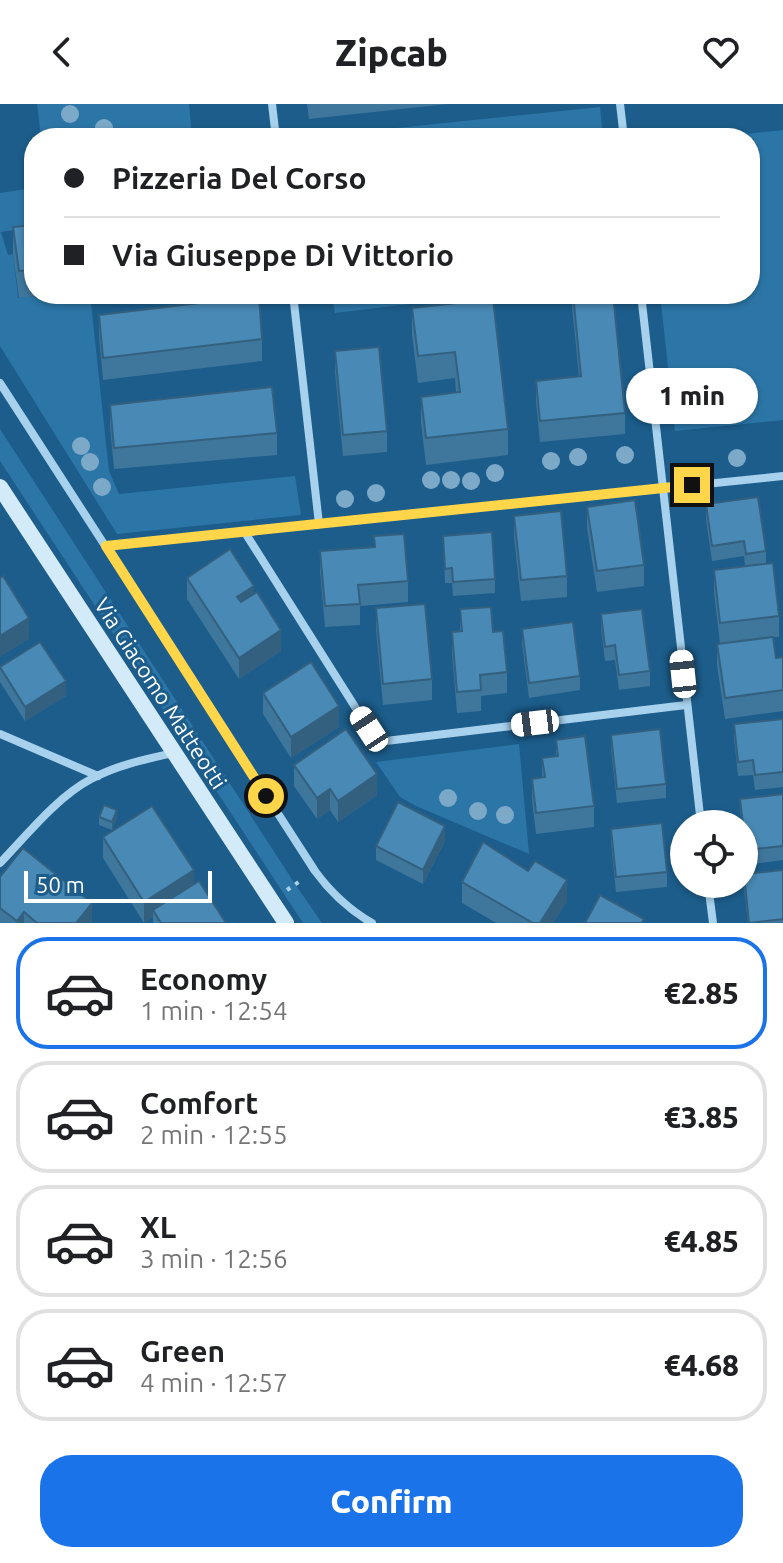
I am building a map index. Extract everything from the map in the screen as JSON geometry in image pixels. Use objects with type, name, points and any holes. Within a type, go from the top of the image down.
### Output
[{"type":"main road","name":"Via Giacomo Matteotti","points":[[0,487],[286,923]]},
{"type":"street","points":[[272,104],[275,128]]},
{"type":"street","points":[[620,104],[623,128]]},
{"type":"street","points":[[294,304],[319,524]]},
{"type":"street","points":[[642,304],[699,810]]},
{"type":"street","points":[[0,383],[315,871],[339,899],[372,923]]},
{"type":"street","points":[[106,546],[783,476]]},
{"type":"street","points":[[244,531],[369,729],[386,741],[686,705]]},
{"type":"street","points":[[0,734],[98,776]]},
{"type":"street","points":[[0,863],[80,786],[136,762],[174,753]]},
{"type":"street","points":[[710,898],[713,923]]},
{"type":"shaded area","points":[[37,104],[189,104],[191,128],[40,128]]},
{"type":"shaded area","points":[[600,107],[602,128],[397,128]]},
{"type":"shaded area","points":[[783,130],[783,420],[675,431],[661,304],[760,304],[760,132]]},
{"type":"shaded area","points":[[24,189],[24,229],[1,232],[8,255],[13,254],[18,298],[24,297],[24,304],[91,304],[109,471],[119,494],[295,476],[301,515],[117,534],[0,346],[0,193]]},
{"type":"shaded area","points":[[334,304],[410,304],[335,313]]},
{"type":"shaded area","points":[[0,429],[322,923],[303,923],[0,461]]},
{"type":"shaded area","points":[[519,744],[529,854],[400,797],[376,762]]},
{"type":"building","points":[[24,226],[24,271],[19,271],[13,227]]},
{"type":"building","points":[[192,304],[260,304],[262,339],[103,358],[99,315]]},
{"type":"building","points":[[494,304],[508,429],[426,438],[421,397],[460,392],[455,352],[418,356],[412,308]]},
{"type":"building","points":[[574,304],[614,304],[625,413],[540,421],[536,381],[581,376]]},
{"type":"building","points":[[379,347],[387,431],[343,435],[335,351]]},
{"type":"building","points":[[272,387],[277,433],[114,448],[110,405]]},
{"type":"building","points":[[758,497],[766,551],[746,554],[744,541],[712,546],[706,504]]},
{"type":"building","points":[[635,500],[644,565],[597,571],[587,507]]},
{"type":"building","points":[[561,511],[567,576],[521,580],[514,516]]},
{"type":"building","points":[[492,532],[495,579],[453,582],[452,568],[445,569],[443,536]]},
{"type":"building","points":[[404,534],[408,581],[358,585],[360,604],[325,606],[320,551],[375,547],[374,536]]},
{"type":"building","points":[[230,549],[254,586],[237,597],[241,602],[257,592],[281,630],[239,658],[187,578]]},
{"type":"building","points":[[773,563],[779,616],[720,623],[714,570]]},
{"type":"building","points":[[3,576],[29,618],[0,636],[0,578]]},
{"type":"building","points":[[425,604],[432,679],[383,684],[376,608]]},
{"type":"building","points":[[491,607],[493,632],[503,631],[507,672],[480,675],[481,690],[457,692],[452,632],[462,631],[460,609]]},
{"type":"building","points":[[642,609],[650,671],[619,675],[615,645],[605,647],[601,614]]},
{"type":"building","points":[[573,622],[580,676],[529,683],[522,629]]},
{"type":"building","points":[[773,637],[776,658],[783,657],[783,690],[725,698],[717,644]]},
{"type":"building","points":[[40,642],[66,681],[25,707],[0,667]]},
{"type":"building","points":[[311,662],[339,706],[291,737],[263,693]]},
{"type":"building","points":[[783,719],[783,772],[755,775],[753,760],[738,762],[734,724]]},
{"type":"building","points":[[346,729],[377,774],[338,801],[330,789],[317,798],[294,765]]},
{"type":"building","points":[[660,729],[666,784],[617,789],[611,735]]},
{"type":"building","points":[[585,736],[594,806],[536,813],[532,779],[545,777],[542,758],[558,756],[556,740]]},
{"type":"building","points":[[783,794],[783,846],[758,849],[758,810],[741,810],[740,799]]},
{"type":"building","points":[[398,802],[445,826],[423,870],[376,846]]},
{"type":"building","points":[[104,805],[117,810],[112,822],[99,817]]},
{"type":"building","points":[[152,806],[194,870],[144,902],[103,837]]},
{"type":"building","points":[[662,823],[667,872],[616,877],[611,829]]},
{"type":"building","points":[[483,842],[528,871],[535,861],[567,880],[540,923],[533,923],[462,882]]},
{"type":"building","points":[[23,848],[92,903],[76,923],[37,923],[24,912],[17,921],[0,908],[0,877]]},
{"type":"building","points":[[783,870],[783,919],[749,923],[746,898],[758,898],[758,873]]},
{"type":"building","points":[[199,881],[226,923],[161,923],[153,910]]},
{"type":"building","points":[[600,895],[644,919],[642,923],[585,923]]},
{"type":"route","points":[[266,796],[106,546],[692,485]]}]
